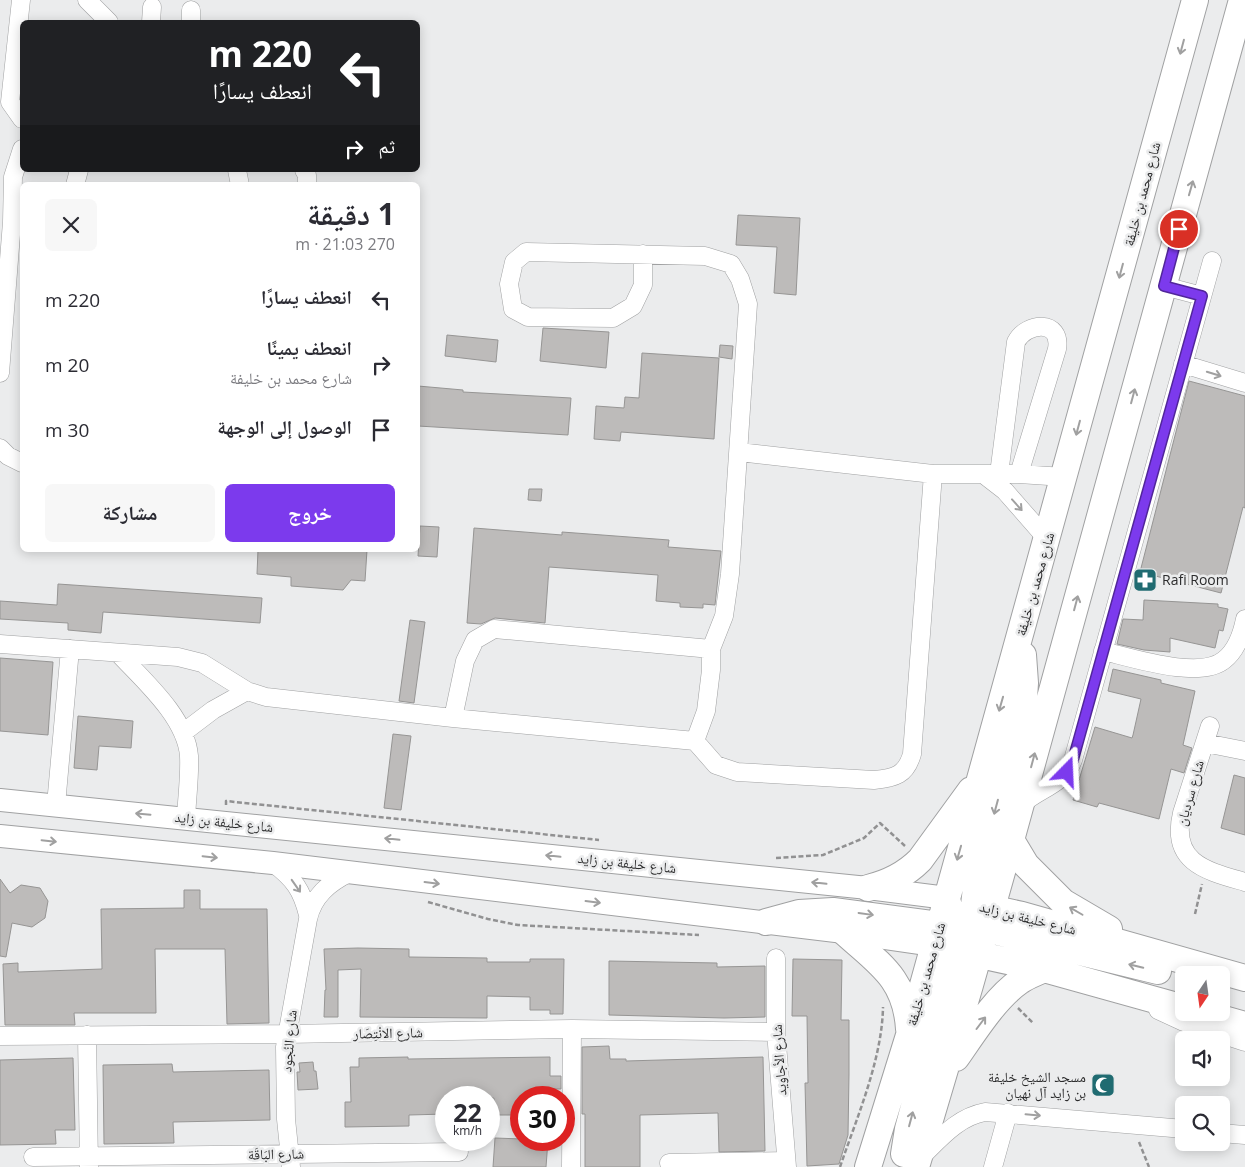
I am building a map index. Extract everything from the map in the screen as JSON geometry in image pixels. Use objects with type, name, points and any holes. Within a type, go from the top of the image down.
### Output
[{"type":"highway","name":"شارع محمد بن خليفة","points":[[912,1165],[942,1077],[982,772],[1195,0]]},
{"type":"highway","points":[[1222,76],[1219,44],[1227,0]]},
{"type":"highway","name":"شارع محمد بن خليفة","points":[[868,1167],[910,1032],[963,927],[1011,840],[1242,0]]},
{"type":"highway","points":[[912,1165],[908,1129],[979,873],[1024,698],[1025,669],[1019,640]]},
{"type":"highway","points":[[868,888],[891,881],[920,860],[982,772]]},
{"type":"highway","points":[[1011,840],[1026,865],[1063,902],[1150,951]]},
{"type":"highway","points":[[766,922],[799,913],[833,911],[963,927],[1159,972],[1175,974]]},
{"type":"highway","name":"شارع خليفة بن زايد","points":[[963,927],[1150,951],[1196,966]]},
{"type":"highway","name":"شارع خليفة بن زايد","points":[[963,927],[1044,970],[1175,1006]]},
{"type":"highway","points":[[844,932],[892,976],[906,1008],[910,1032]]},
{"type":"highway","points":[[942,1077],[985,1017],[1012,987],[1024,978],[1044,970]]},
{"type":"highway","points":[[1229,1021],[1245,1026]]},
{"type":"main road","name":"شارع خليفة بن زايد","points":[[0,800],[224,821],[868,888],[963,927]]},
{"type":"main road","name":"شارع خليفة بن زايد","points":[[0,836],[273,864],[844,932],[963,927]]},
{"type":"street","points":[[20,115],[11,98],[22,0]]},
{"type":"street","points":[[87,0],[107,20]]},
{"type":"street","points":[[0,373],[3,301],[13,177],[20,155]]},
{"type":"street","points":[[643,254],[643,285],[633,306],[612,318],[528,317],[513,309],[509,284],[514,262],[526,252],[643,254],[705,256],[731,264],[740,279],[748,304],[730,574],[724,616],[711,649],[711,670],[706,712],[695,741]]},
{"type":"street","points":[[1020,805],[1035,794],[1058,782],[1070,766],[1212,261]]},
{"type":"street","points":[[1164,286],[1202,296]]},
{"type":"street","points":[[3,301],[20,293]]},
{"type":"street","points":[[991,474],[1005,425],[1016,342],[1022,333],[1041,326],[1049,328],[1056,333],[1057,349],[1019,474]]},
{"type":"street","points":[[1183,364],[1245,383]]},
{"type":"street","points":[[1005,425],[1032,431]]},
{"type":"street","points":[[0,448],[8,456],[20,462]]},
{"type":"street","points":[[739,452],[934,474],[1064,476]]},
{"type":"street","points":[[0,644],[178,657],[202,662],[247,691],[266,696],[454,718],[695,741],[716,765],[737,772],[874,780],[886,779],[902,772],[909,764],[912,754],[934,474]]},
{"type":"street","points":[[991,474],[1047,539]]},
{"type":"street","points":[[1103,651],[1181,668],[1208,667],[1224,660],[1231,654],[1245,623]]},
{"type":"street","points":[[454,718],[465,661],[476,640],[494,629],[711,649]]},
{"type":"street","points":[[56,806],[70,649]]},
{"type":"street","points":[[118,653],[164,703],[184,732],[189,755],[186,818]]},
{"type":"street","points":[[184,732],[213,710],[247,691]]},
{"type":"street","name":"شارع سرديان","points":[[1210,726],[1182,813],[1179,831],[1180,840],[1187,855],[1198,866],[1205,870],[1245,882]]},
{"type":"street","points":[[1205,743],[1245,751]]},
{"type":"street","name":"شارع النُجود","points":[[273,864],[286,873],[297,885],[308,915]]},
{"type":"street","name":"شارع النُجود","points":[[290,1160],[285,1073],[286,1034],[308,915],[314,901],[324,889],[335,880],[349,873]]},
{"type":"street","name":"شارع الأجاويد","points":[[669,1163],[787,1164],[776,1032],[776,958]]},
{"type":"street","points":[[1137,995],[1160,1010],[1184,1022],[1245,1042]]},
{"type":"street","points":[[570,1167],[572,1029]]},
{"type":"street","name":"شارع الانْتِصَار","points":[[0,1036],[572,1029],[776,1032]]},
{"type":"street","points":[[87,1035],[89,1162]]},
{"type":"street","points":[[912,1165],[959,1122],[967,1117],[985,1112],[1175,1128]]},
{"type":"street","points":[[993,1167],[1008,1113]]},
{"type":"street","points":[[1230,1133],[1245,1135]]},
{"type":"street","name":"شارع البَاقَة","points":[[33,1157],[89,1162],[290,1160],[459,1152]]},
{"type":"path","points":[[224,821],[226,801],[608,841]]},
{"type":"path","points":[[774,859],[823,855],[864,838],[880,823],[920,860]]},
{"type":"path","points":[[1195,914],[1205,870]]},
{"type":"path","points":[[421,900],[488,919],[518,925],[699,935]]},
{"type":"path","points":[[840,1167],[878,1051],[882,1030],[882,1002]]},
{"type":"path","points":[[1132,1124],[1149,1167]]},
{"type":"building","points":[[738,215],[800,218],[796,295],[774,293],[777,247],[736,245]]},
{"type":"building","points":[[543,328],[609,332],[606,368],[540,361]]},
{"type":"building","points":[[447,335],[498,340],[496,362],[445,356]]},
{"type":"building","points":[[720,345],[733,346],[732,359],[719,357]]},
{"type":"building","points":[[642,353],[719,358],[714,439],[621,432],[620,441],[594,439],[596,406],[624,408],[625,397],[639,398]]},
{"type":"building","points":[[1189,381],[1245,396],[1245,508],[1243,507],[1221,593],[1140,572]]},
{"type":"building","points":[[420,386],[463,390],[463,392],[571,398],[568,435],[420,426]]},
{"type":"building","points":[[529,489],[542,489],[541,501],[528,500]]},
{"type":"building","points":[[420,526],[439,527],[437,557],[418,556],[418,552],[420,552]]},
{"type":"building","points":[[474,528],[562,535],[562,532],[669,540],[668,547],[721,551],[715,605],[703,604],[703,608],[680,607],[680,603],[656,601],[658,575],[549,567],[545,623],[495,618],[481,624],[467,623]]},
{"type":"building","points":[[258,552],[367,552],[365,581],[351,580],[343,590],[291,586],[291,577],[257,574]]},
{"type":"building","points":[[58,584],[262,598],[260,623],[103,612],[101,633],[68,630],[68,623],[0,619],[0,601],[57,605]]},
{"type":"building","points":[[1144,600],[1218,604],[1218,607],[1228,609],[1223,631],[1219,630],[1215,648],[1170,638],[1170,652],[1144,650],[1117,644],[1123,619],[1143,620]]},
{"type":"building","points":[[410,620],[425,622],[414,703],[399,701]]},
{"type":"building","points":[[0,658],[53,662],[48,735],[0,731]]},
{"type":"building","points":[[1113,669],[1161,680],[1161,683],[1195,691],[1183,745],[1192,748],[1184,773],[1171,769],[1159,819],[1099,803],[1097,807],[1073,800],[1095,727],[1132,738],[1133,735],[1141,699],[1108,691]]},
{"type":"building","points":[[78,716],[133,721],[131,748],[99,746],[97,770],[74,768]]},
{"type":"building","points":[[393,734],[411,736],[401,810],[384,808]]},
{"type":"building","points":[[1234,775],[1245,778],[1245,835],[1221,828]]},
{"type":"building","points":[[0,879],[10,893],[21,885],[40,888],[48,901],[45,918],[32,927],[12,923],[6,957],[0,956]]},
{"type":"building","points":[[184,890],[200,890],[200,909],[267,909],[269,1023],[227,1024],[225,949],[155,949],[156,1013],[74,1013],[75,1025],[5,1025],[3,964],[18,963],[18,972],[102,969],[101,909],[184,908]]},
{"type":"building","points":[[324,949],[409,949],[409,957],[487,958],[487,962],[530,962],[530,959],[564,959],[563,1014],[550,1014],[550,1010],[530,1010],[530,997],[487,996],[487,1018],[360,1017],[361,969],[338,970],[338,1017],[324,1017],[326,990]]},
{"type":"building","points":[[793,959],[842,960],[841,1020],[849,1020],[849,1074],[848,1135],[839,1164],[807,1166],[805,1083],[808,1083],[807,1016],[792,1016]]},
{"type":"building","points":[[609,961],[717,963],[717,967],[765,966],[765,1017],[724,1018],[609,1015]]},
{"type":"building","points":[[609,1046],[610,1059],[626,1059],[626,1061],[763,1057],[765,1151],[719,1152],[718,1113],[640,1115],[640,1167],[585,1167],[585,1114],[582,1114],[582,1047]]},
{"type":"building","points":[[550,1057],[550,1076],[561,1076],[561,1086],[510,1086],[510,1115],[500,1115],[500,1086],[435,1086],[435,1114],[409,1115],[409,1126],[345,1127],[345,1102],[351,1102],[350,1067],[359,1067],[359,1058]]},
{"type":"building","points":[[73,1058],[75,1130],[55,1130],[56,1144],[0,1145],[0,1060]]},
{"type":"building","points":[[313,1062],[318,1089],[298,1090],[297,1072],[300,1072],[299,1063]]},
{"type":"building","points":[[172,1064],[173,1072],[269,1070],[270,1120],[173,1122],[174,1143],[104,1144],[103,1065]]},
{"type":"building","points":[[500,1138],[510,1139],[510,1151],[547,1151],[546,1167],[493,1167],[494,1151],[500,1151]]},
{"type":"place","name":"Rafi Room","points":[[1145,580]]},
{"type":"place","name":"مسجد الشيخ خليفة بن زايد آل نهيان","points":[[1103,1085]]},
{"type":"route","points":[[1067,772],[1073,760],[1202,296],[1164,286],[1179,229]]}]
